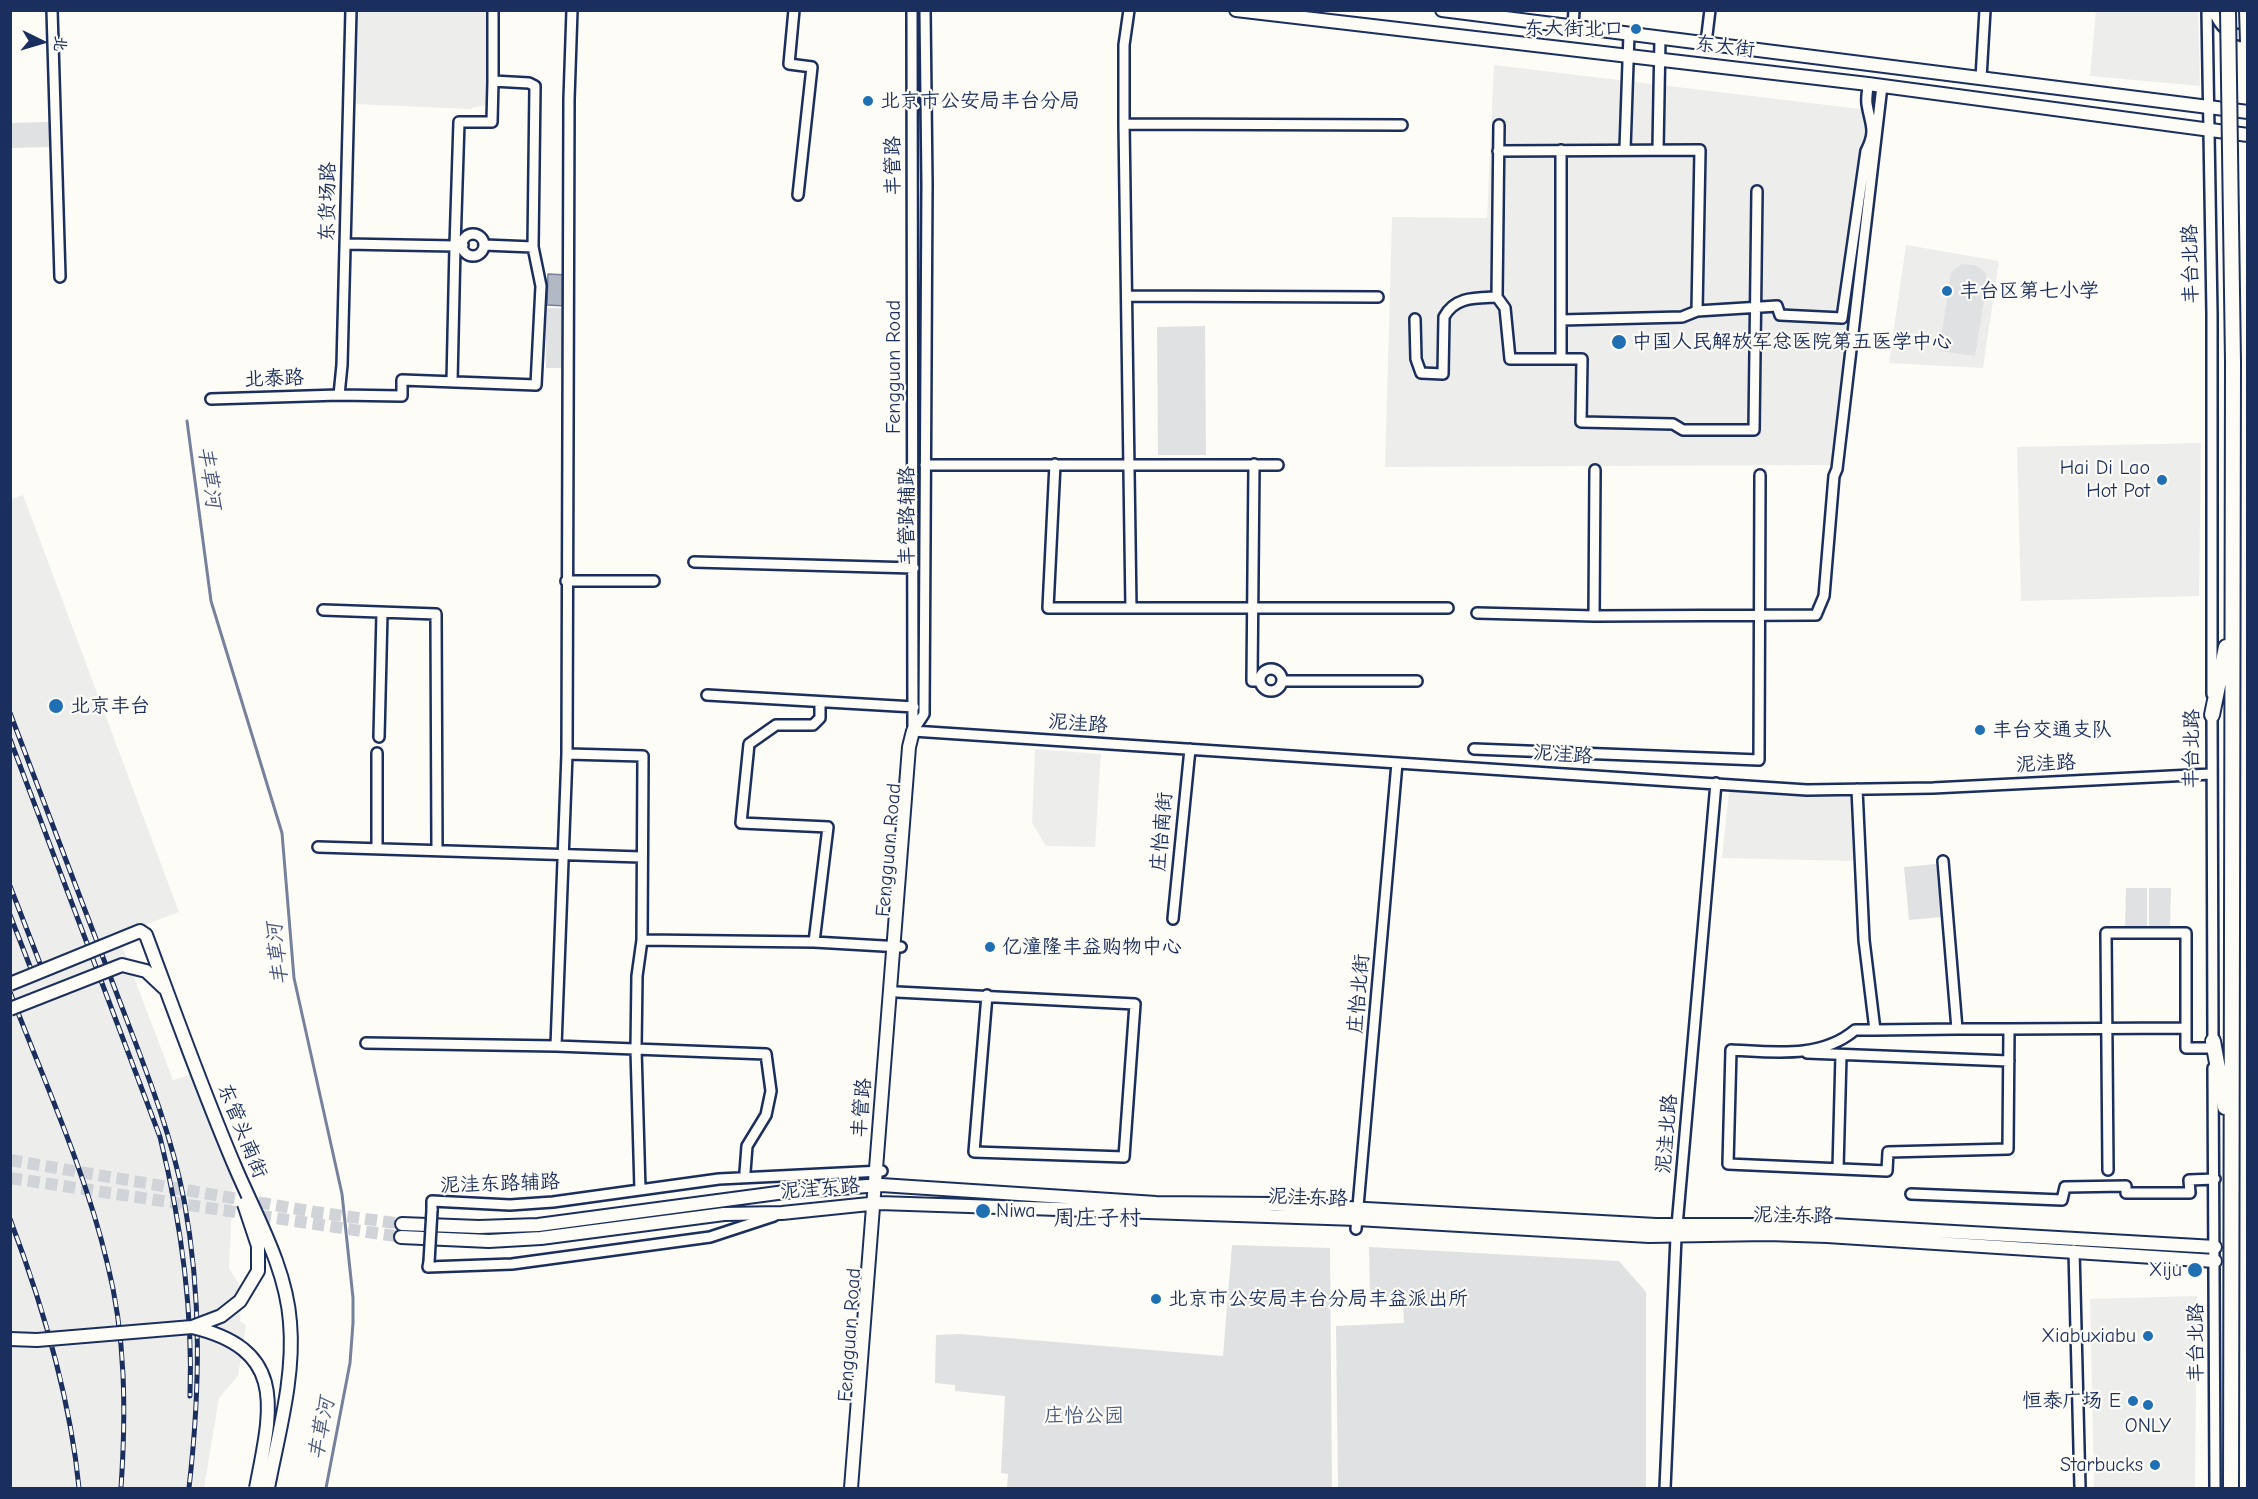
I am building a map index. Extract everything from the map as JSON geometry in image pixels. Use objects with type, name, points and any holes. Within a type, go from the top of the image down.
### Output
[{"type":"highway","name":"丰台北路","points":[[2228,10],[2233,362],[2231,1488]]},
{"type":"highway","points":[[2247,10],[2247,42]]},
{"type":"highway","points":[[2212,715],[2232,618]]},
{"type":"highway","points":[[2213,1044],[2231,1139]]},
{"type":"main road","name":"东大街","points":[[1236,10],[1659,58],[2209,128],[2247,135]]},
{"type":"main road","name":"东大街","points":[[1442,10],[2247,112]]},
{"type":"main road","name":"丰管路","points":[[851,1488],[897,947],[909,747],[913,731]]},
{"type":"main road","name":"东管头南街","points":[[10,984],[140,931],[146,935],[235,1168],[280,1274],[290,1322],[289,1370],[268,1488]]},
{"type":"main road","points":[[879,1171],[897,992],[897,947]]},
{"type":"main road","points":[[10,1010],[122,965],[146,971],[162,985],[174,1011]]},
{"type":"main road","points":[[10,1339],[37,1340],[192,1327],[221,1316],[240,1301],[258,1271],[258,1246],[235,1168]]},
{"type":"main road","name":"泥洼东路","points":[[402,1224],[479,1227],[538,1225],[785,1192],[878,1185],[1156,1203],[1275,1204],[1357,1219]]},
{"type":"main road","name":"泥洼东路","points":[[401,1237],[489,1241],[541,1238],[724,1214],[782,1213],[876,1203],[1804,1235],[2074,1250],[2215,1261]]},
{"type":"main road","name":"Fengguan Road","points":[[858,1488],[876,1203]]},
{"type":"main road","name":"泥洼东路","points":[[1677,1231],[1822,1224],[2215,1247]]},
{"type":"main road","points":[[2120,1254],[2184,1255],[2187,1252],[2184,1245]]},
{"type":"main road","points":[[192,1327],[219,1333],[246,1351],[255,1358],[266,1383],[269,1405],[256,1488]]},
{"type":"street","points":[[52,10],[60,277]]},
{"type":"street","name":"东货场路","points":[[339,394],[342,365],[351,10]]},
{"type":"street","points":[[493,10],[492,122],[459,122],[459,246],[452,381],[536,385],[541,286],[533,247],[535,86],[529,83],[493,81]]},
{"type":"street","points":[[556,1046],[567,754],[566,581],[572,10]]},
{"type":"street","points":[[794,10],[789,64],[812,67],[798,195]]},
{"type":"street","name":"丰管路","points":[[912,10],[913,214]]},
{"type":"street","name":"丰管路辅路","points":[[913,731],[924,714],[926,596],[925,10]]},
{"type":"street","points":[[1129,10],[1124,45],[1124,124],[1131,608]]},
{"type":"street","points":[[1573,27],[1574,10]]},
{"type":"street","points":[[1707,44],[1710,10]]},
{"type":"street","points":[[1981,78],[1985,10]]},
{"type":"street","name":"丰台北路","points":[[2207,10],[2215,1488]]},
{"type":"street","points":[[2213,10],[2224,29],[2235,34],[2247,32]]},
{"type":"street","points":[[1625,149],[1629,34]]},
{"type":"street","points":[[1658,149],[1660,38]]},
{"type":"street","points":[[1561,320],[1682,317],[1697,310],[1777,306],[1780,315],[1842,318],[1866,151],[1872,140],[1873,121],[1867,104],[1868,84]]},
{"type":"street","points":[[1477,613],[1594,616],[1816,615],[1824,596],[1834,476],[1837,469],[1882,86]]},
{"type":"street","points":[[1124,124],[1402,125]]},
{"type":"street","points":[[1499,125],[1497,297],[1505,308],[1510,359],[1582,359],[1581,422],[1673,424],[1683,430],[1754,430],[1757,191]]},
{"type":"street","points":[[1561,150],[1561,359]]},
{"type":"street","points":[[1498,151],[1700,150],[1697,310]]},
{"type":"street","points":[[913,214],[927,184]]},
{"type":"street","name":"Fengguan Road","points":[[913,214],[913,731]]},
{"type":"street","points":[[345,244],[459,246],[467,254],[474,256],[481,253],[484,245],[481,237],[472,235],[459,246]]},
{"type":"street","points":[[484,245],[533,247]]},
{"type":"street","points":[[1128,296],[1378,297]]},
{"type":"street","points":[[1415,319],[1416,359],[1421,373],[1443,374],[1444,317],[1448,309],[1464,299],[1497,297]]},
{"type":"street","name":"北泰路","points":[[211,399],[339,394],[402,396],[402,380],[452,381]]},
{"type":"street","points":[[1056,464],[1048,608],[1448,608]]},
{"type":"street","points":[[1254,464],[1252,681],[1260,681]]},
{"type":"street","points":[[925,465],[1278,465]]},
{"type":"street","points":[[1594,616],[1595,470]]},
{"type":"street","points":[[1474,749],[1759,760],[1760,475]]},
{"type":"street","points":[[694,562],[914,570],[926,596]]},
{"type":"street","points":[[566,581],[654,581]]},
{"type":"street","points":[[323,610],[436,614],[437,850]]},
{"type":"street","points":[[379,737],[382,613]]},
{"type":"street","points":[[1269,669],[1279,673],[1282,681],[1278,689],[1271,692],[1264,689],[1260,681],[1262,673],[1269,669]]},
{"type":"street","points":[[1282,681],[1417,681]]},
{"type":"street","points":[[707,695],[820,704],[914,707]]},
{"type":"street","points":[[814,942],[828,827],[741,823],[749,744],[776,725],[813,725],[820,718],[820,704]]},
{"type":"street","name":"泥洼路","points":[[913,731],[1807,790],[1933,788],[2211,774]]},
{"type":"street","name":"庄怡南街","points":[[1173,919],[1190,749]]},
{"type":"street","points":[[377,753],[377,848]]},
{"type":"street","points":[[567,754],[643,756],[642,940],[637,976],[636,1049],[640,1190]]},
{"type":"street","name":"庄怡北街","points":[[1357,1219],[1397,763]]},
{"type":"street","name":"泥洼北路","points":[[1665,1488],[1677,1231],[1716,783]]},
{"type":"street","points":[[1857,789],[1864,940],[1875,1030]]},
{"type":"street","points":[[318,847],[641,857]]},
{"type":"street","points":[[1943,861],[1957,1029]]},
{"type":"street","points":[[2108,1170],[2106,933],[2186,933],[2186,1048],[2213,1044]]},
{"type":"street","points":[[642,940],[814,942],[897,947]]},
{"type":"street","points":[[897,992],[987,995],[1135,1004],[1124,1157],[974,1152],[987,995]]},
{"type":"street","points":[[1799,1053],[1843,1040],[1855,1030],[2186,1028]]},
{"type":"street","points":[[2009,1029],[2009,1061],[2008,1149],[1888,1152],[1887,1171],[1728,1164],[1731,1050],[2009,1061]]},
{"type":"street","points":[[366,1043],[556,1046],[766,1054],[771,1092],[766,1115],[747,1146],[745,1172]]},
{"type":"street","points":[[1838,1169],[1841,1054]]},
{"type":"street","name":"泥洼东路辅路","points":[[782,1213],[710,1237],[512,1264],[429,1267],[432,1201],[510,1205],[726,1179],[879,1171]]},
{"type":"street","points":[[1911,1194],[2062,1200],[2065,1186],[2126,1186],[2126,1193],[2190,1193],[2189,1180],[2215,1179]]},
{"type":"street","points":[[2074,1250],[2080,1488]]},
{"type":"shaded area","points":[[2096,10],[2198,11],[2200,86],[2090,76]]},
{"type":"shaded area","points":[[357,11],[489,11],[489,104],[469,109],[353,104]]},
{"type":"shaded area","name":"中国人民解放军总医院第五医学中心","points":[[1494,65],[1877,111],[1834,465],[1385,467],[1392,217],[1487,218]]},
{"type":"shaded area","name":"丰台区第七小学","points":[[1906,245],[1999,261],[1983,368],[1889,363]]},
{"type":"shaded area","points":[[548,274],[567,275],[566,306],[547,305]]},
{"type":"shaded area","points":[[2201,443],[2199,596],[2021,601],[2017,447]]},
{"type":"shaded area","points":[[23,495],[179,912],[118,935],[173,1080],[193,1074],[233,1182],[229,1269],[242,1288],[240,1321],[246,1325],[238,1376],[219,1398],[204,1488],[11,1488],[10,499]]},
{"type":"shaded area","points":[[1035,749],[1101,754],[1095,847],[1046,846],[1032,823]]},
{"type":"shaded area","points":[[1729,791],[1853,797],[1853,861],[1722,858]]},
{"type":"shaded area","points":[[2197,1296],[2195,1488],[2094,1488],[2090,1299]]},
{"type":"green space","points":[[49,122],[50,147],[11,148],[11,123]]},
{"type":"green space","points":[[1962,264],[1975,265],[1985,272],[1987,283],[1975,356],[1939,351],[1951,272]]},
{"type":"green space","points":[[546,308],[566,308],[566,368],[546,368]]},
{"type":"green space","points":[[1205,326],[1206,455],[1158,455],[1157,327]]},
{"type":"green space","points":[[1936,864],[1941,917],[1909,920],[1904,867]]},
{"type":"green space","points":[[2126,888],[2147,888],[2147,928],[2125,928]]},
{"type":"green space","points":[[2149,888],[2171,888],[2170,928],[2149,928]]},
{"type":"green space","name":"庄怡公园","points":[[1232,1245],[1330,1248],[1332,1488],[1007,1488],[1008,1474],[1001,1473],[1005,1396],[955,1391],[955,1385],[935,1383],[936,1335],[960,1334],[1223,1356]]},
{"type":"green space","points":[[1369,1247],[1619,1261],[1646,1292],[1646,1488],[1338,1488],[1336,1326],[1404,1323],[1403,1297],[1370,1297]]},
{"type":"waterway","name":"丰草河","points":[[187,421],[211,601],[282,833],[294,978],[342,1194],[353,1298],[353,1323],[350,1363],[326,1488]]},
{"type":"tunnel","points":[[10,1160],[315,1212],[402,1224]]},
{"type":"tunnel","points":[[10,1178],[401,1237]]},
{"type":"railway","points":[[10,713],[145,1067],[178,1173],[190,1236],[196,1308],[197,1380],[189,1488]]},
{"type":"railway","points":[[10,739],[160,1137],[174,1201],[184,1265],[190,1330],[190,1396]]},
{"type":"railway","points":[[10,886],[41,966]]},
{"type":"railway","points":[[10,915],[31,969]]},
{"type":"railway","points":[[10,992],[76,1160],[107,1262],[118,1318],[123,1375],[124,1431],[121,1488]]},
{"type":"railway","points":[[10,1219],[54,1352],[69,1419],[79,1488]]},
{"type":"place","name":"东大街北口","points":[[1636,29]]},
{"type":"place","name":"北京市公安局丰台分局","points":[[868,101]]},
{"type":"place","name":"丰台区第七小学","points":[[1947,291]]},
{"type":"place","name":"中国人民解放军总医院第五医学中心","points":[[1619,342]]},
{"type":"place","name":"Hai Di Lao Hot Pot","points":[[2162,480]]},
{"type":"place","name":"北京丰台","points":[[56,706]]},
{"type":"place","name":"丰台交通支队","points":[[1980,730]]},
{"type":"place","name":"亿潼隆丰益购物中心","points":[[990,947]]},
{"type":"place","name":"Niwa","points":[[983,1211]]},
{"type":"place","name":"Xiju","points":[[2195,1270]]},
{"type":"place","name":"北京市公安局丰台分局丰益派出所","points":[[1156,1299]]},
{"type":"place","name":"Xiabuxiabu","points":[[2148,1336]]},
{"type":"place","name":"恒泰广场 E","points":[[2133,1401]]},
{"type":"place","name":"ONLY","points":[[2148,1405]]},
{"type":"place","name":"Starbucks","points":[[2155,1465]]},
{"type":"district","name":"周庄子村","points":[[1097,1219]]}]
